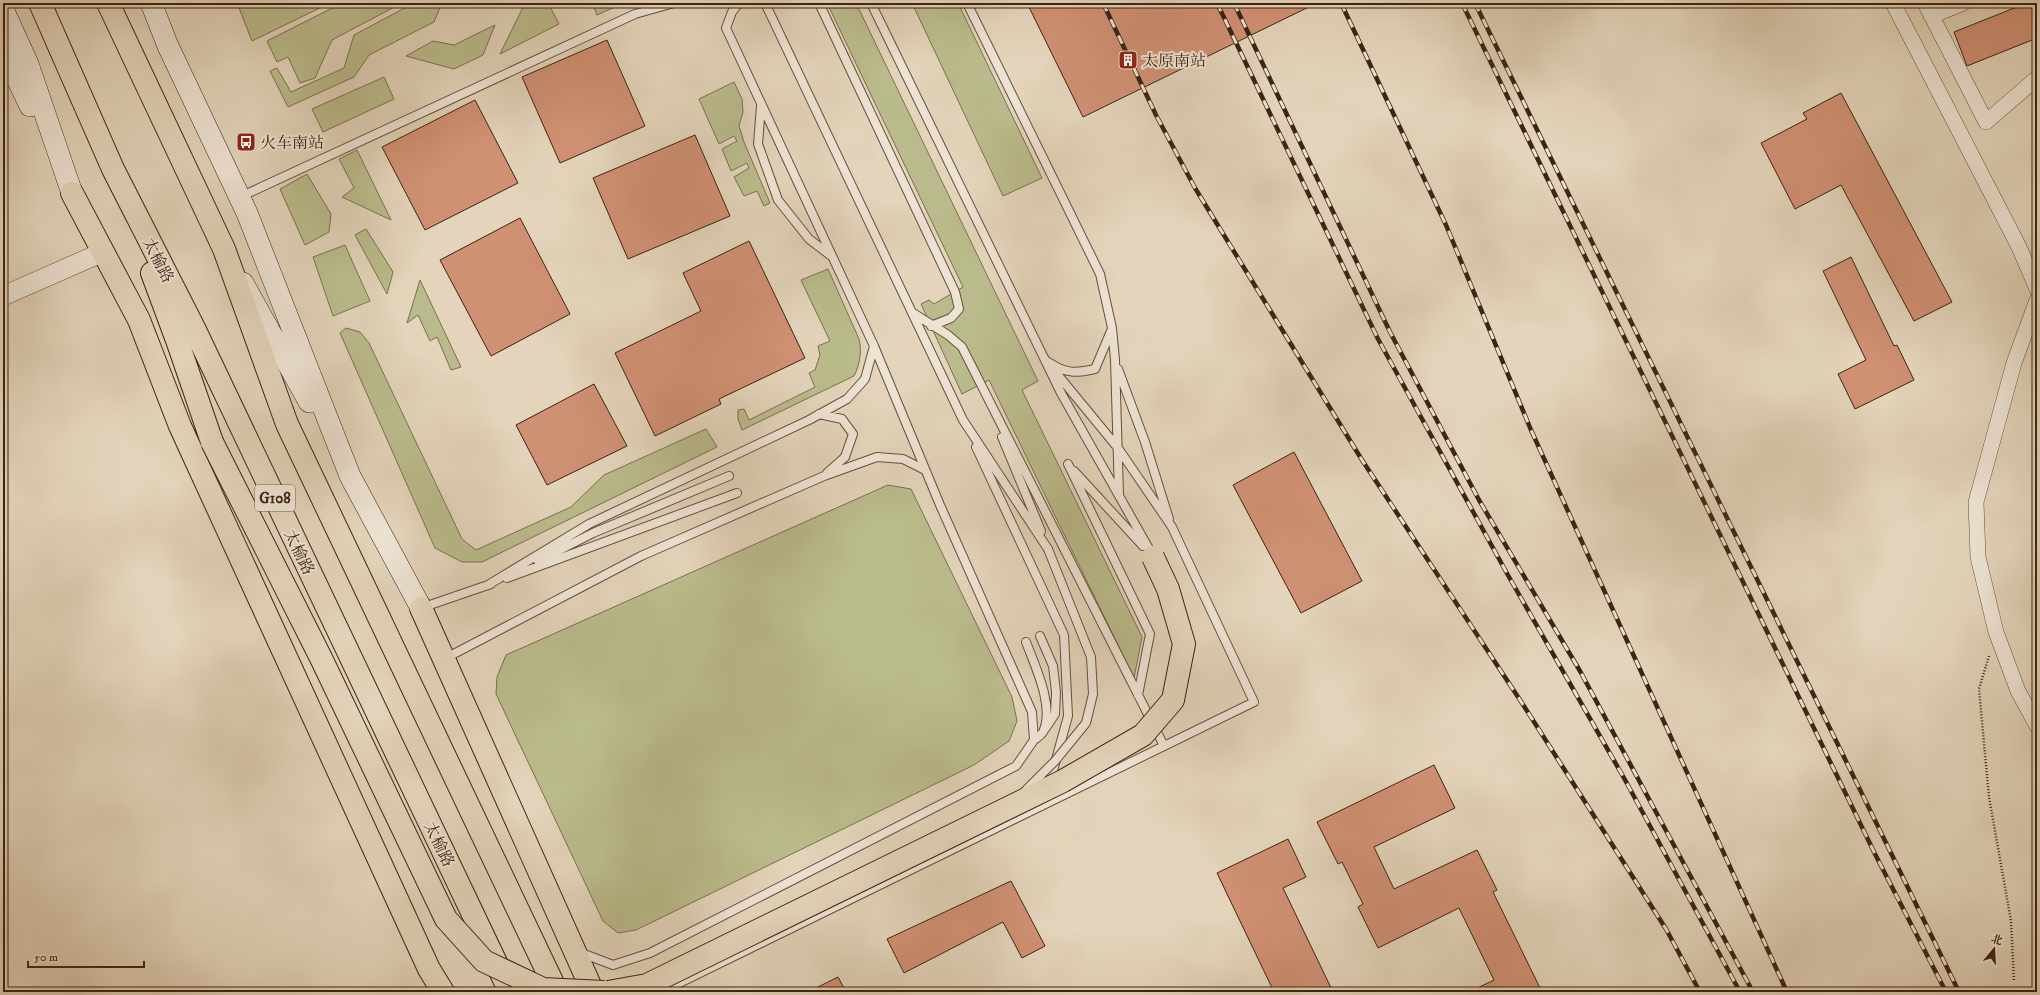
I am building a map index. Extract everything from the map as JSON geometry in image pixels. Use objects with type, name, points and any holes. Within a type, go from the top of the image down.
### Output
[{"type":"highway","name":"太榆路","points":[[40,3],[113,169],[194,328],[510,992]]},
{"type":"highway","name":"G108","points":[[108,3],[224,248],[288,424],[557,992]]},
{"type":"highway","points":[[113,169],[178,343],[212,442]]},
{"type":"highway","points":[[72,193],[139,320],[212,442],[321,658],[446,919],[484,961],[543,989],[604,992]]},
{"type":"highway","points":[[139,320],[183,434],[429,969],[443,992]]},
{"type":"highway","points":[[608,992],[647,985],[1062,781],[1143,735],[1173,700],[1184,644],[1168,589],[1154,557]]},
{"type":"highway","points":[[422,608],[443,660],[593,992]]},
{"type":"main road","points":[[145,3],[168,46],[239,197],[350,476]]},
{"type":"main road","points":[[151,3],[168,46]]},
{"type":"main road","points":[[3,9],[28,64],[72,193]]},
{"type":"main road","points":[[3,49],[72,193]]},
{"type":"main road","points":[[224,248],[422,608]]},
{"type":"street","points":[[1893,3],[2019,247],[2037,289]]},
{"type":"street","points":[[1964,3],[1928,9],[1986,122],[2037,78]]},
{"type":"street","points":[[3,296],[103,252]]},
{"type":"street","points":[[2037,300],[2014,363],[1976,502],[1978,557],[1996,632],[2018,691],[2037,726]]},
{"type":"lane","points":[[239,197],[635,14],[674,3]]},
{"type":"lane","points":[[739,3],[732,12],[726,28],[874,346],[925,470],[1032,712],[1034,740]]},
{"type":"lane","points":[[765,3],[1064,635],[1068,716],[1043,805]]},
{"type":"lane","points":[[819,3],[955,292],[959,309],[950,318],[932,326]]},
{"type":"lane","points":[[871,3],[1061,393],[1154,557]]},
{"type":"lane","points":[[967,3],[1100,274],[1112,328],[1115,360],[1119,496]]},
{"type":"lane","points":[[761,105],[758,144],[778,200],[809,239],[831,256]]},
{"type":"lane","points":[[912,312],[948,335],[962,346],[1164,746]]},
{"type":"lane","points":[[1044,358],[1057,368],[1077,373],[1094,369],[1104,350],[1112,328]]},
{"type":"lane","points":[[488,585],[589,524],[819,414],[847,399],[865,379],[874,346]]},
{"type":"lane","points":[[1044,358],[1118,448],[1172,528]]},
{"type":"lane","points":[[661,992],[1254,702],[1172,528],[1145,442],[1115,360]]},
{"type":"lane","points":[[979,380],[1091,657],[1093,694],[1086,723],[1055,761],[1007,808]]},
{"type":"lane","points":[[819,414],[842,419],[853,434],[845,457],[824,476]]},
{"type":"lane","points":[[963,420],[1048,549]]},
{"type":"lane","points":[[443,660],[641,556],[824,476],[877,457],[904,459],[925,470]]},
{"type":"lane","points":[[1138,695],[1150,634],[1068,464],[1154,557]]},
{"type":"lane","points":[[488,585],[593,534],[729,476]]},
{"type":"lane","points":[[422,608],[488,585],[596,543],[737,493]]},
{"type":"lane","points":[[573,950],[613,965],[650,953],[1016,766],[1034,740],[1043,732],[1055,714],[1056,692],[1053,666],[1040,636]]},
{"type":"lane","points":[[1026,642],[1043,688],[1046,714],[1043,732]]},
{"type":"path","points":[[1996,632],[1978,689],[1989,797],[2011,921],[2014,982]]},
{"type":"green space","points":[[237,3],[330,3],[252,41]]},
{"type":"green space","points":[[342,3],[402,3],[332,40],[315,78],[300,83],[288,57],[277,62],[267,41]]},
{"type":"green space","points":[[414,3],[442,3],[434,22],[369,55],[354,77],[288,107],[270,71],[277,68],[291,92],[344,68],[354,35]]},
{"type":"green space","points":[[525,3],[548,3],[559,24],[500,54]]},
{"type":"green space","points":[[592,3],[624,3],[597,15]]},
{"type":"green space","points":[[827,3],[856,3],[1038,381],[1022,390],[1142,637],[1134,678],[989,380],[962,394],[921,304],[929,300],[934,304],[963,287]]},
{"type":"green space","points":[[912,3],[958,3],[1042,178],[1003,196]]},
{"type":"green space","points":[[495,25],[483,55],[454,69],[406,56],[433,41],[454,45]]},
{"type":"green space","points":[[384,77],[394,99],[323,132],[312,109]]},
{"type":"green space","points":[[734,82],[742,99],[743,112],[739,126],[744,142],[770,203],[764,206],[757,191],[744,196],[734,177],[749,168],[747,163],[731,171],[722,149],[737,141],[734,136],[719,144],[699,99]]},
{"type":"green space","points":[[357,150],[391,220],[342,197],[354,188],[339,159]]},
{"type":"green space","points":[[307,174],[331,214],[329,232],[305,245],[280,189]]},
{"type":"green space","points":[[366,229],[393,272],[387,294],[355,235]]},
{"type":"green space","points":[[345,245],[370,301],[333,316],[313,257]]},
{"type":"green space","points":[[828,269],[859,339],[860,358],[854,376],[742,430],[738,419],[738,410],[744,409],[749,420],[815,387],[809,373],[815,370],[820,355],[818,346],[830,341],[801,280]]},
{"type":"green space","points":[[420,280],[461,367],[451,370],[437,337],[430,341],[418,315],[407,323]]},
{"type":"green space","points":[[346,328],[360,332],[369,343],[462,539],[476,550],[571,507],[604,475],[706,429],[717,447],[482,562],[462,562],[435,548],[340,333]]},
{"type":"green space","points":[[888,485],[911,489],[1012,697],[1017,721],[1009,741],[974,765],[636,930],[618,933],[603,921],[496,694],[497,677],[506,655]]},
{"type":"building","name":"太原南站","points":[[1027,3],[1317,3],[1083,117]]},
{"type":"building","points":[[2027,3],[2037,3],[2037,38],[1967,66],[1954,32]]},
{"type":"building","points":[[607,40],[645,126],[560,163],[522,77]]},
{"type":"building","points":[[1841,93],[1952,302],[1914,321],[1841,185],[1795,209],[1761,143],[1807,119],[1803,113]]},
{"type":"building","points":[[475,100],[518,183],[425,230],[382,147]]},
{"type":"building","points":[[695,135],[730,216],[628,259],[593,178]]},
{"type":"building","points":[[520,218],[570,314],[491,356],[440,260]]},
{"type":"building","points":[[749,241],[805,358],[719,399],[721,404],[655,436],[615,353],[701,311],[683,273]]},
{"type":"building","points":[[1851,257],[1894,346],[1897,345],[1914,380],[1855,409],[1838,374],[1866,360],[1823,271]]},
{"type":"building","points":[[594,384],[627,446],[547,485],[516,425]]},
{"type":"building","points":[[1294,452],[1362,581],[1301,613],[1233,485]]},
{"type":"building","points":[[1434,765],[1455,808],[1374,847],[1394,889],[1477,850],[1497,890],[1493,892],[1542,992],[1469,992],[1494,980],[1459,908],[1378,948],[1358,907],[1363,904],[1342,862],[1338,864],[1317,822]]},
{"type":"building","points":[[1288,839],[1306,877],[1283,888],[1333,992],[1274,992],[1217,873]]},
{"type":"building","points":[[1011,881],[1045,946],[1022,958],[1003,922],[904,973],[887,939]]},
{"type":"building","points":[[838,977],[846,992],[808,992]]},
{"type":"railway","points":[[1103,3],[1156,115],[1195,188],[1362,460],[1522,703],[1666,929],[1700,992]]},
{"type":"railway","points":[[1217,3],[1378,339],[1509,577],[1624,778],[1740,992]]},
{"type":"railway","points":[[1234,3],[1390,332],[1479,500],[1580,671],[1753,992]]},
{"type":"railway","points":[[1341,3],[1446,225],[1531,430],[1787,992]]},
{"type":"railway","points":[[1462,3],[1875,854],[1946,992]]},
{"type":"railway","points":[[1475,3],[1959,992]]},
{"type":"place","name":"太原南站","points":[[1128,60]]},
{"type":"place","name":"火车南站","points":[[246,142]]}]
